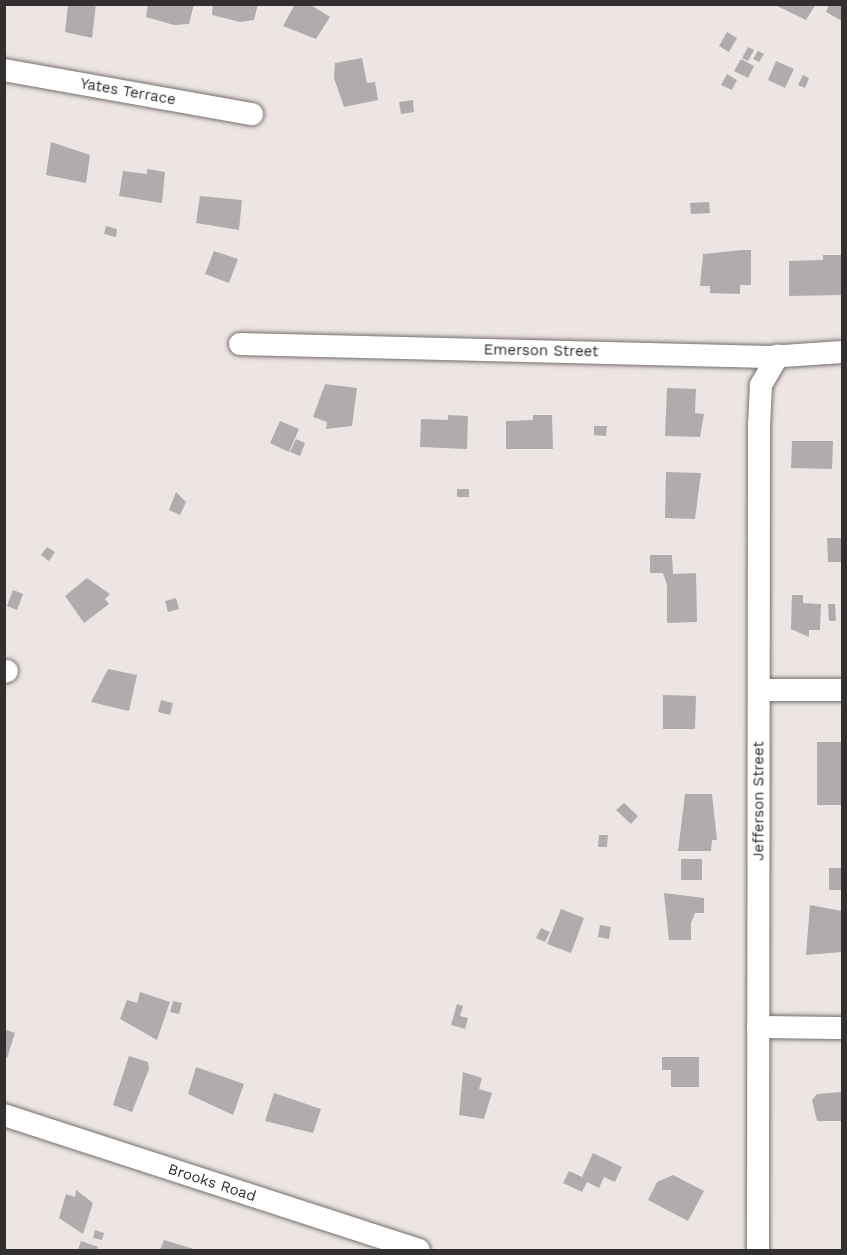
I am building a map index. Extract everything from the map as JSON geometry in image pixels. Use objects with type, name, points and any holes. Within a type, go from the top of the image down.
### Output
[{"type":"street","name":"Yates Terrace","points":[[4,70],[252,114]]},
{"type":"street","name":"Emerson Street","points":[[240,344],[778,356],[843,352]]},
{"type":"street","name":"Jefferson Street","points":[[758,1251],[759,426],[761,385],[778,356]]},
{"type":"street","points":[[760,690],[843,690]]},
{"type":"street","points":[[758,1028],[843,1028]]},
{"type":"street","name":"Brooks Road","points":[[4,1115],[419,1251]]},
{"type":"building","points":[[68,4],[96,4],[92,38],[65,32]]},
{"type":"building","points":[[148,4],[194,4],[189,24],[174,25],[146,17]]},
{"type":"building","points":[[213,4],[258,4],[254,20],[240,22],[212,15]]},
{"type":"building","points":[[295,4],[309,4],[330,17],[316,39],[283,26]]},
{"type":"building","points":[[773,4],[816,4],[806,20]]},
{"type":"building","points":[[829,4],[842,4],[842,21],[826,12]]},
{"type":"building","points":[[727,32],[737,38],[729,52],[719,46]]},
{"type":"building","points":[[748,47],[754,50],[748,61],[742,58]]},
{"type":"building","points":[[758,51],[764,54],[759,62],[753,59]]},
{"type":"building","points":[[362,58],[367,83],[375,82],[378,100],[344,107],[334,78],[335,63]]},
{"type":"building","points":[[741,59],[754,66],[748,78],[734,71]]},
{"type":"building","points":[[776,61],[794,69],[785,88],[768,80]]},
{"type":"building","points":[[727,74],[737,80],[732,90],[721,85]]},
{"type":"building","points":[[803,75],[809,78],[805,88],[798,85]]},
{"type":"building","points":[[413,100],[414,112],[401,114],[399,102]]},
{"type":"building","points":[[51,142],[90,155],[86,183],[46,175]]},
{"type":"building","points":[[147,169],[165,172],[162,203],[119,196],[123,171],[147,174]]},
{"type":"building","points":[[200,196],[242,200],[239,230],[196,223]]},
{"type":"building","points":[[709,202],[710,213],[691,214],[690,203]]},
{"type":"building","points":[[106,226],[117,229],[116,237],[104,234]]},
{"type":"building","points":[[751,250],[751,285],[740,285],[740,294],[710,293],[710,286],[700,286],[703,254]]},
{"type":"building","points":[[214,251],[238,259],[229,283],[205,274]]},
{"type":"building","points":[[823,255],[842,255],[842,295],[789,296],[789,261],[823,260]]},
{"type":"building","points":[[325,384],[357,388],[352,426],[326,429],[327,422],[313,417]]},
{"type":"building","points":[[667,388],[696,389],[695,413],[704,414],[700,437],[665,436]]},
{"type":"building","points":[[448,415],[468,416],[467,449],[420,447],[421,419],[448,420]]},
{"type":"building","points":[[533,415],[552,415],[553,449],[506,449],[506,421],[533,420]]},
{"type":"building","points":[[280,421],[299,429],[289,452],[270,443]]},
{"type":"building","points":[[594,426],[607,426],[606,436],[594,435]]},
{"type":"building","points":[[296,439],[305,443],[300,456],[290,452]]},
{"type":"building","points":[[792,441],[833,441],[832,469],[791,468]]},
{"type":"building","points":[[666,472],[701,473],[695,519],[665,518]]},
{"type":"building","points":[[457,489],[469,489],[469,497],[457,497]]},
{"type":"building","points":[[176,492],[186,502],[180,515],[169,510]]},
{"type":"building","points":[[827,538],[842,538],[842,562],[828,562]]},
{"type":"building","points":[[47,547],[55,552],[49,561],[41,555]]},
{"type":"building","points":[[650,555],[672,555],[673,574],[696,573],[697,622],[667,623],[667,585],[663,573],[650,573]]},
{"type":"building","points":[[87,578],[110,594],[105,599],[109,604],[84,623],[65,596]]},
{"type":"building","points":[[13,590],[23,594],[17,610],[7,606]]},
{"type":"building","points":[[792,595],[803,595],[803,603],[821,604],[820,630],[809,630],[809,637],[791,629]]},
{"type":"building","points":[[176,598],[179,609],[168,612],[165,601]]},
{"type":"building","points":[[828,604],[835,604],[836,621],[829,621]]},
{"type":"building","points":[[108,669],[137,675],[129,711],[91,702]]},
{"type":"building","points":[[663,695],[696,696],[695,729],[663,729]]},
{"type":"building","points":[[161,700],[173,703],[170,715],[158,712]]},
{"type":"building","points":[[817,742],[842,742],[842,805],[817,805]]},
{"type":"building","points":[[685,794],[712,794],[717,840],[712,840],[711,851],[678,851]]},
{"type":"building","points":[[624,803],[638,816],[631,824],[616,810]]},
{"type":"building","points":[[599,835],[608,835],[607,847],[598,847]]},
{"type":"building","points":[[681,859],[702,859],[702,880],[681,880]]},
{"type":"building","points":[[829,868],[842,868],[842,890],[829,890]]},
{"type":"building","points":[[664,893],[704,898],[704,913],[695,913],[691,923],[691,940],[669,940]]},
{"type":"building","points":[[810,905],[842,911],[842,952],[806,955]]},
{"type":"building","points":[[561,909],[584,918],[571,953],[547,944]]},
{"type":"building","points":[[600,925],[611,927],[609,939],[598,937]]},
{"type":"building","points":[[541,928],[550,932],[545,942],[536,938]]},
{"type":"building","points":[[140,992],[170,1002],[157,1040],[120,1019],[127,1000],[137,1003]]},
{"type":"building","points":[[173,1001],[182,1003],[179,1014],[170,1012]]},
{"type":"building","points":[[457,1004],[463,1006],[460,1016],[468,1018],[465,1029],[451,1025]]},
{"type":"building","points":[[4,1029],[15,1033],[7,1058],[4,1057]]},
{"type":"building","points":[[129,1056],[148,1062],[149,1069],[132,1112],[113,1105]]},
{"type":"building","points":[[662,1057],[699,1057],[699,1087],[671,1087],[671,1070],[662,1070]]},
{"type":"building","points":[[196,1067],[244,1084],[233,1115],[188,1094]]},
{"type":"building","points":[[463,1072],[482,1078],[479,1089],[492,1093],[484,1119],[459,1115]]},
{"type":"building","points":[[842,1092],[842,1121],[817,1121],[812,1100],[817,1094]]},
{"type":"building","points":[[274,1093],[321,1109],[313,1133],[265,1121]]},
{"type":"building","points":[[593,1153],[622,1167],[615,1182],[604,1177],[599,1188],[587,1182],[582,1192],[563,1183],[569,1171],[582,1177]]},
{"type":"building","points":[[673,1175],[704,1191],[688,1221],[648,1200],[657,1182]]},
{"type":"building","points":[[76,1190],[93,1203],[83,1234],[59,1218],[66,1194],[75,1197]]},
{"type":"building","points":[[95,1230],[104,1233],[102,1240],[93,1238]]},
{"type":"building","points":[[164,1240],[197,1250],[160,1250]]},
{"type":"building","points":[[81,1241],[98,1247],[97,1250],[78,1250]]}]
